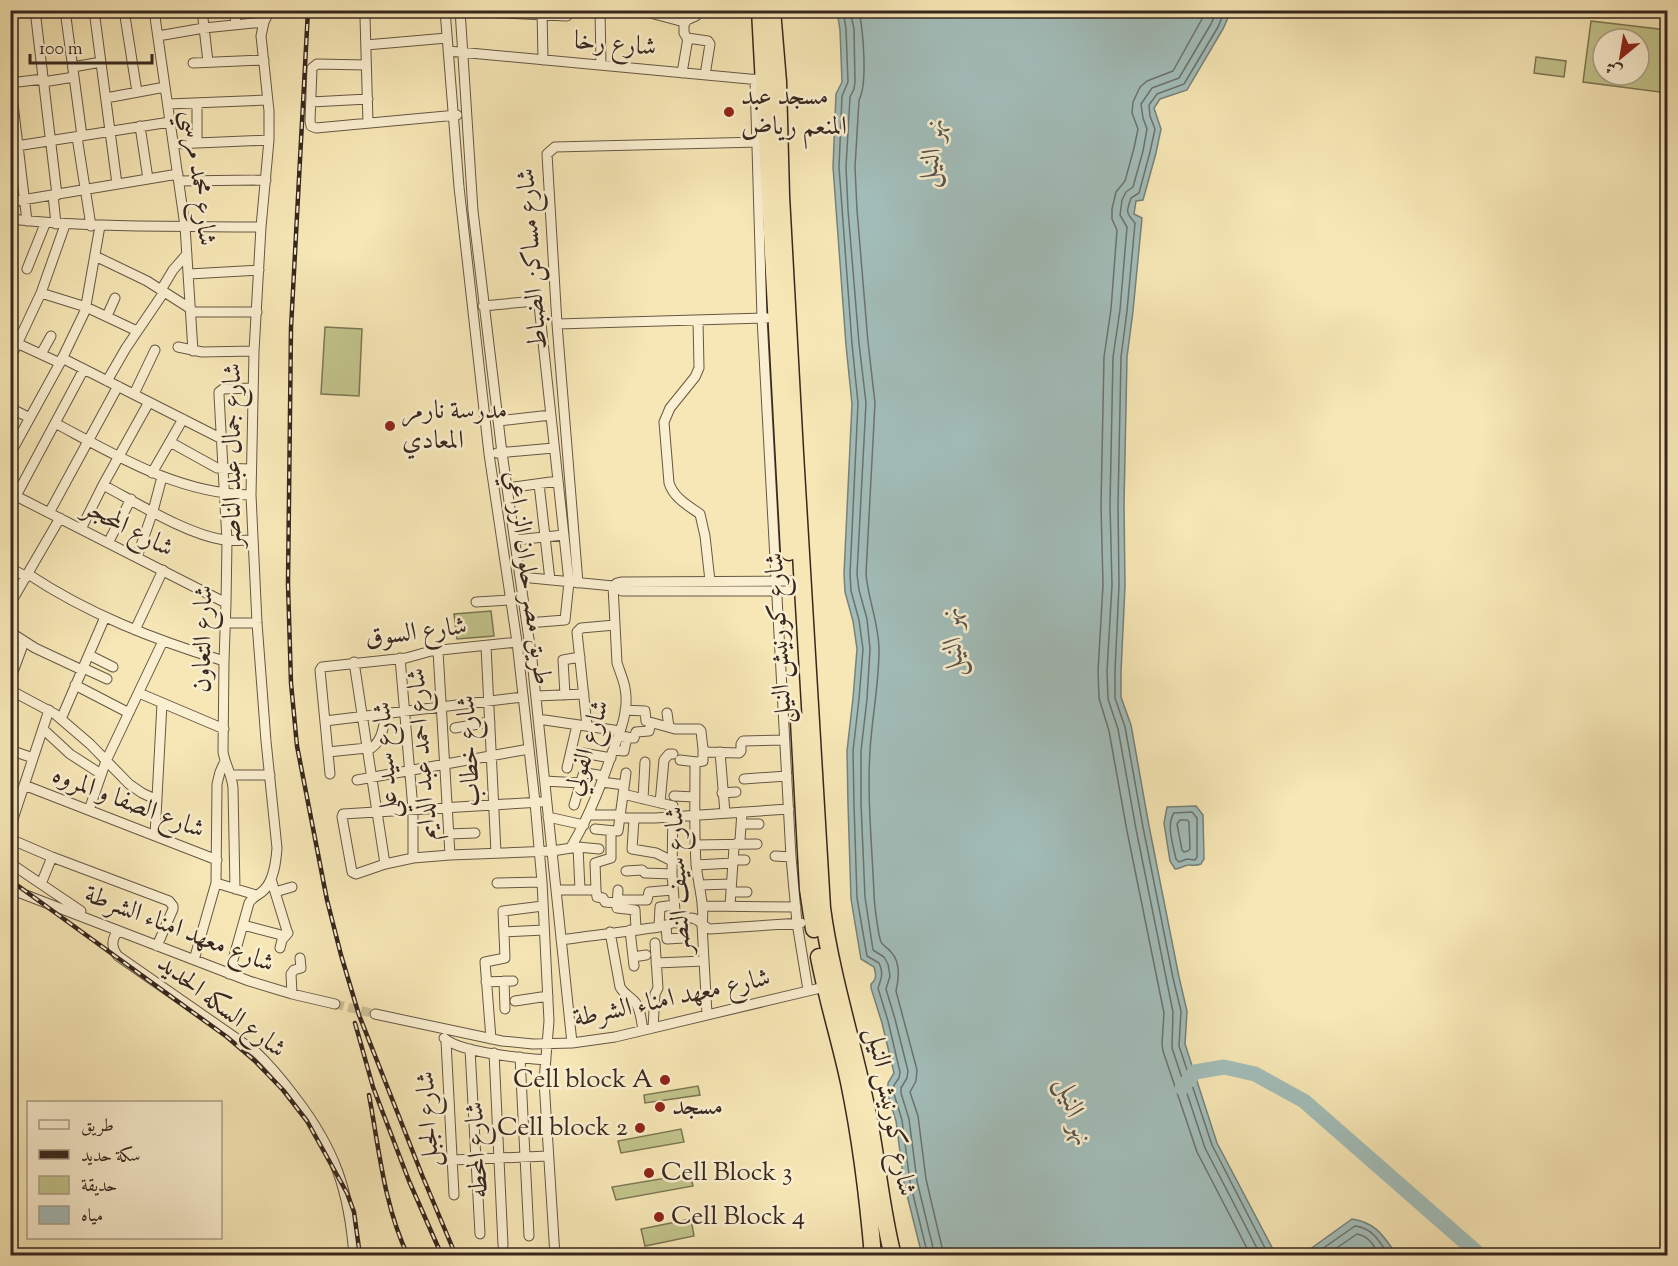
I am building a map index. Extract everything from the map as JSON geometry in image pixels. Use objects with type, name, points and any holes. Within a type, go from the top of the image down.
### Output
[{"type":"highway","name":"شارع كورنيش النيل","points":[[760,10],[776,196],[825,930],[823,987],[867,1107],[892,1256]]},
{"type":"highway","name":"شارع كورنيش النيل","points":[[772,10],[761,142],[776,196],[768,318],[784,586],[807,876],[805,922],[849,1080],[866,1178],[873,1256]]},
{"type":"street","points":[[10,359],[14,342],[41,293],[61,224],[55,195],[35,10]]},
{"type":"street","points":[[10,454],[61,360],[86,307],[94,256],[95,226],[85,190],[65,10]]},
{"type":"street","points":[[94,10],[117,184]]},
{"type":"street","points":[[124,10],[136,92]]},
{"type":"street","name":"شارع محمد مرسي","points":[[154,10],[185,226],[193,351]]},
{"type":"street","points":[[202,10],[208,62]]},
{"type":"street","points":[[234,10],[236,24]]},
{"type":"street","name":"شارع جمال عبد الناصر","points":[[270,10],[264,21],[261,36],[268,99],[269,141],[261,227],[254,351],[251,495],[257,623],[277,848],[271,879]]},
{"type":"street","name":"طريق مصر حلوان الزراعي","points":[[445,10],[459,187],[498,421],[532,660],[572,1043]]},
{"type":"street","points":[[600,10],[601,65]]},
{"type":"street","points":[[460,11],[500,11],[567,16]]},
{"type":"street","name":"طريق مصر حلوان الزراعي","points":[[460,11],[465,114],[483,306],[481,324],[489,454],[517,642],[536,802],[548,996],[548,1044],[544,1081],[555,1256]]},
{"type":"street","points":[[643,11],[685,23]]},
{"type":"street","points":[[542,13],[543,60]]},
{"type":"street","points":[[699,14],[687,20],[684,33],[688,38],[709,42],[705,75]]},
{"type":"street","points":[[365,17],[368,123]]},
{"type":"street","points":[[158,36],[264,21]]},
{"type":"street","points":[[366,45],[447,38]]},
{"type":"street","points":[[682,73],[688,38]]},
{"type":"street","name":"شارع رخا","points":[[448,51],[765,80]]},
{"type":"street","points":[[193,63],[264,60]]},
{"type":"street","points":[[73,67],[101,62]]},
{"type":"street","points":[[366,65],[316,64],[314,66],[310,121],[312,126],[316,128],[465,114]]},
{"type":"street","points":[[27,221],[14,146],[11,82],[74,77]]},
{"type":"street","points":[[106,98],[165,87]]},
{"type":"street","points":[[168,104],[268,99]]},
{"type":"street","points":[[311,102],[368,99]]},
{"type":"street","points":[[197,103],[197,143]]},
{"type":"street","points":[[14,146],[170,122]]},
{"type":"street","points":[[140,126],[148,179]]},
{"type":"street","points":[[174,144],[269,141]]},
{"type":"street","points":[[557,324],[768,318],[761,142]]},
{"type":"street","name":"شارع مساكن الضباط","points":[[573,582],[547,157],[549,151],[555,147],[761,142]]},
{"type":"street","points":[[10,202],[148,179],[178,177],[266,180]]},
{"type":"street","points":[[10,219],[45,224],[95,226],[261,227]]},
{"type":"street","points":[[27,269],[45,224]]},
{"type":"street","points":[[107,381],[163,291],[173,270],[187,254]]},
{"type":"street","points":[[94,256],[130,272],[191,310],[257,312]]},
{"type":"street","points":[[189,274],[259,270]]},
{"type":"street","points":[[41,293],[86,307],[137,331]]},
{"type":"street","points":[[107,316],[114,298]]},
{"type":"street","points":[[483,306],[535,302],[538,304],[564,535],[573,582],[565,620],[527,623]]},
{"type":"street","points":[[698,320],[699,368],[695,377],[670,408],[664,422],[669,483],[672,492],[684,504],[700,514],[710,581]]},
{"type":"street","points":[[41,354],[51,336]]},
{"type":"street","points":[[14,342],[84,369],[222,439]]},
{"type":"street","points":[[178,346],[202,352],[254,351]]},
{"type":"street","points":[[134,394],[155,350]]},
{"type":"street","points":[[13,494],[84,369]]},
{"type":"street","points":[[49,513],[118,386]]},
{"type":"street","name":"شارع التعاون","points":[[235,889],[235,816],[231,775],[224,752],[227,541],[219,395],[223,388],[253,388]]},
{"type":"street","points":[[81,529],[149,402]]},
{"type":"street","points":[[10,408],[30,418]]},
{"type":"street","points":[[498,421],[551,415]]},
{"type":"street","points":[[153,473],[183,419]]},
{"type":"street","points":[[55,423],[118,457],[162,477],[225,494],[251,495]]},
{"type":"street","points":[[170,442],[213,466],[224,469],[251,469]]},
{"type":"street","points":[[489,454],[554,448]]},
{"type":"street","points":[[137,557],[162,477]]},
{"type":"street","points":[[507,488],[558,481]]},
{"type":"street","points":[[539,484],[550,580]]},
{"type":"street","points":[[103,485],[211,537],[227,541],[252,540]]},
{"type":"street","name":"شارع المحجر","points":[[13,494],[226,603]]},
{"type":"street","points":[[108,543],[131,499]]},
{"type":"street","points":[[10,604],[60,518]]},
{"type":"street","points":[[515,540],[564,535]]},
{"type":"street","points":[[10,568],[28,575],[105,617],[163,641],[224,661]]},
{"type":"street","points":[[135,630],[162,570]]},
{"type":"street","points":[[521,578],[614,586],[622,591],[784,586]]},
{"type":"street","points":[[614,586],[621,582],[710,581],[784,586]]},
{"type":"street","name":"شارع الفولي","points":[[575,847],[612,754],[622,735],[625,686],[617,663],[614,586]]},
{"type":"street","points":[[561,940],[663,926],[693,918],[710,929],[805,922],[796,907],[791,857],[784,740],[784,586]]},
{"type":"street","points":[[476,602],[510,600]]},
{"type":"street","points":[[61,719],[105,617]]},
{"type":"street","points":[[225,622],[257,623]]},
{"type":"street","points":[[587,726],[577,633],[579,629],[615,626]]},
{"type":"street","points":[[10,632],[45,653],[107,679]]},
{"type":"street","points":[[89,810],[106,761],[163,641]]},
{"type":"street","points":[[10,680],[24,642]]},
{"type":"street","name":"شارع السوق","points":[[326,721],[321,668],[324,666],[413,657],[438,651],[517,642]]},
{"type":"street","name":"شارع خطاب","points":[[486,646],[496,853]]},
{"type":"street","name":"شارع احمد عبد الدايم","points":[[438,651],[450,855]]},
{"type":"street","points":[[89,655],[113,667]]},
{"type":"street","points":[[565,695],[563,659],[580,657]]},
{"type":"street","name":"شارع سيد علي","points":[[400,658],[413,809],[413,858]]},
{"type":"street","points":[[519,660],[532,660]]},
{"type":"street","points":[[354,662],[385,864]]},
{"type":"street","points":[[75,686],[129,713]]},
{"type":"street","points":[[10,690],[49,710],[83,738],[135,789],[157,800]]},
{"type":"street","points":[[139,693],[224,729]]},
{"type":"street","points":[[536,696],[584,694]]},
{"type":"street","points":[[330,774],[326,721],[523,697]]},
{"type":"street","points":[[155,836],[162,703]]},
{"type":"street","points":[[10,828],[13,806],[24,785],[49,710]]},
{"type":"street","points":[[625,710],[646,711],[646,721],[651,723],[682,730],[699,729],[703,751],[707,752],[740,752],[742,741],[784,740]]},
{"type":"street","points":[[668,713],[669,727]]},
{"type":"street","points":[[328,752],[373,747],[381,737],[386,714]]},
{"type":"street","points":[[538,719],[587,726],[635,737],[636,732],[649,731],[651,723]]},
{"type":"street","points":[[455,728],[490,722]]},
{"type":"street","points":[[567,768],[577,725]]},
{"type":"street","points":[[43,729],[70,754],[101,774]]},
{"type":"street","points":[[357,780],[529,748]]},
{"type":"street","points":[[10,750],[33,758]]},
{"type":"street","name":"شارع سيف النصر","points":[[703,751],[703,761],[695,764],[695,845],[702,906],[706,1014]]},
{"type":"street","points":[[720,752],[725,813]]},
{"type":"street","points":[[583,753],[612,754]]},
{"type":"street","points":[[660,803],[666,756],[669,754],[697,762]]},
{"type":"street","points":[[194,960],[216,883],[217,784],[225,761]]},
{"type":"street","points":[[643,799],[645,762]]},
{"type":"street","points":[[626,773],[611,858],[595,863],[597,897],[603,898],[605,902],[617,898],[647,900],[649,892],[673,890]]},
{"type":"street","points":[[574,805],[582,776],[585,774],[603,779],[643,799],[672,805],[674,905],[684,938],[668,939],[660,908],[674,905]]},
{"type":"street","points":[[231,775],[270,775]]},
{"type":"street","points":[[744,779],[787,776]]},
{"type":"street","points":[[544,781],[580,783]]},
{"type":"street","name":"شارع الصفا و المروه","points":[[24,785],[217,860]]},
{"type":"street","points":[[722,793],[736,792]]},
{"type":"street","points":[[674,796],[695,797]]},
{"type":"street","points":[[547,801],[343,814],[352,872],[356,874],[413,858],[539,852],[575,847],[599,849]]},
{"type":"street","points":[[589,815],[634,819],[673,812],[695,815],[789,809]]},
{"type":"street","points":[[730,906],[735,844],[740,840],[742,812]]},
{"type":"street","points":[[601,816],[597,830],[633,831]]},
{"type":"street","points":[[548,817],[584,825]]},
{"type":"street","points":[[634,819],[631,848],[656,852],[672,861]]},
{"type":"street","points":[[741,824],[759,824]]},
{"type":"street","points":[[449,834],[474,833]]},
{"type":"street","points":[[10,839],[171,903],[172,909],[157,946]]},
{"type":"street","points":[[695,845],[757,844]]},
{"type":"street","points":[[575,847],[580,890]]},
{"type":"street","points":[[775,856],[791,857]]},
{"type":"street","points":[[41,884],[52,857]]},
{"type":"street","points":[[696,865],[746,860]]},
{"type":"street","points":[[10,863],[92,920]]},
{"type":"street","points":[[626,871],[642,870],[645,873],[672,874]]},
{"type":"street","points":[[271,879],[287,931],[280,948]]},
{"type":"street","points":[[229,974],[251,900],[264,890],[271,879]]},
{"type":"street","points":[[497,883],[542,882]]},
{"type":"street","points":[[216,883],[256,895]]},
{"type":"street","points":[[699,885],[747,892]]},
{"type":"street","points":[[275,892],[292,887]]},
{"type":"street","name":"شارع معهد امناء الشرطة","points":[[10,889],[229,974],[292,994],[335,1004]]},
{"type":"street","points":[[556,890],[596,890]]},
{"type":"street","points":[[617,898],[618,908],[635,910],[634,961],[646,955]]},
{"type":"street","points":[[491,1039],[485,961],[506,958],[504,910],[543,906]]},
{"type":"street","points":[[702,906],[796,907]]},
{"type":"street","points":[[243,925],[285,936]]},
{"type":"street","points":[[504,932],[544,930]]},
{"type":"street","name":"شارع السكه الحديد","points":[[119,931],[112,943],[114,952],[118,956],[256,1052],[275,1071],[304,1108],[335,1162],[347,1200],[354,1256]]},
{"type":"street","points":[[610,932],[620,987],[634,1001],[648,1029]]},
{"type":"street","points":[[648,1029],[658,988],[655,943]]},
{"type":"street","points":[[292,994],[291,974],[294,970],[301,968],[300,958]]},
{"type":"street","points":[[656,963],[704,961]]},
{"type":"street","points":[[486,982],[509,981],[505,1009]]},
{"type":"street","name":"شارع معهد امناء الشرطة","points":[[375,1014],[517,1043],[572,1043],[604,1039],[823,987]]},
{"type":"street","points":[[515,1001],[548,996]]},
{"type":"street","points":[[439,1028],[446,1041],[457,1046],[546,1060]]},
{"type":"street","name":"شارع الجبل","points":[[446,1041],[454,1195]]},
{"type":"street","points":[[470,1049],[480,1234]]},
{"type":"street","name":"شارع المحطه","points":[[494,1053],[503,1245]]},
{"type":"street","points":[[520,1057],[528,1236]]},
{"type":"street","points":[[452,1160],[548,1156]]},
{"type":"green space","points":[[1591,21],[1642,27],[1591,27],[1591,83],[1583,82]]},
{"type":"green space","points":[[1651,28],[1667,30],[1667,93],[1621,87],[1651,87]]},
{"type":"green space","points":[[1536,57],[1566,61],[1564,77],[1534,73]]},
{"type":"green space","points":[[325,327],[362,329],[359,396],[321,394]]},
{"type":"green space","points":[[491,611],[494,636],[457,639],[454,614]]},
{"type":"green space","points":[[698,1086],[700,1095],[645,1103],[644,1095]]},
{"type":"green space","points":[[681,1129],[684,1142],[621,1153],[618,1141]]},
{"type":"green space","points":[[690,1174],[693,1186],[616,1200],[612,1187]]},
{"type":"green space","points":[[691,1219],[694,1236],[645,1246],[641,1229]]},
{"type":"water","name":"نهر النيل","points":[[837,11],[1231,11],[1187,90],[1160,99],[1154,108],[1161,129],[1143,200],[1136,201],[1134,214],[1142,218],[1127,357],[1125,586],[1121,697],[1131,725],[1187,1011],[1185,1044],[1217,1143],[1276,1255],[922,1255],[904,1183],[896,1121],[888,1095],[888,1083],[894,1073],[871,988],[875,972],[874,967],[861,959],[851,899],[847,751],[857,649],[853,621],[845,592],[844,574],[852,404],[833,167],[836,94],[842,82]]},
{"type":"water","points":[[1196,806],[1203,815],[1204,859],[1199,865],[1187,865],[1175,869],[1170,861],[1164,823],[1167,807]]},
{"type":"water","points":[[1352,1219],[1374,1227],[1397,1255],[1302,1255]]},
{"type":"waterway","points":[[1182,1088],[1195,1072],[1224,1067],[1255,1074],[1304,1101],[1481,1256]]},
{"type":"tunnel","points":[[335,1004],[375,1014]]},
{"type":"railway","points":[[308,10],[291,328],[288,584],[291,683],[297,746],[327,900],[359,1015],[456,1256]]},
{"type":"railway","points":[[10,880],[227,1037],[255,1061],[283,1090],[307,1121],[347,1193],[354,1212],[360,1256]]},
{"type":"railway","points":[[355,1023],[373,1087],[409,1181],[442,1256]]},
{"type":"railway","points":[[369,1095],[388,1197],[408,1256]]},
{"type":"place","name":"مسجد عبد المنعم رياض","points":[[729,112]]},
{"type":"place","name":"مدرسة نارمر المعادي","points":[[390,426]]},
{"type":"place","name":"Cell block A","points":[[665,1080]]},
{"type":"place","name":"مسجد","points":[[660,1107]]},
{"type":"place","name":"Cell block 2","points":[[640,1128]]},
{"type":"place","name":"Cell Block 3","points":[[649,1173]]},
{"type":"place","name":"Cell Block 4","points":[[659,1217]]}]
